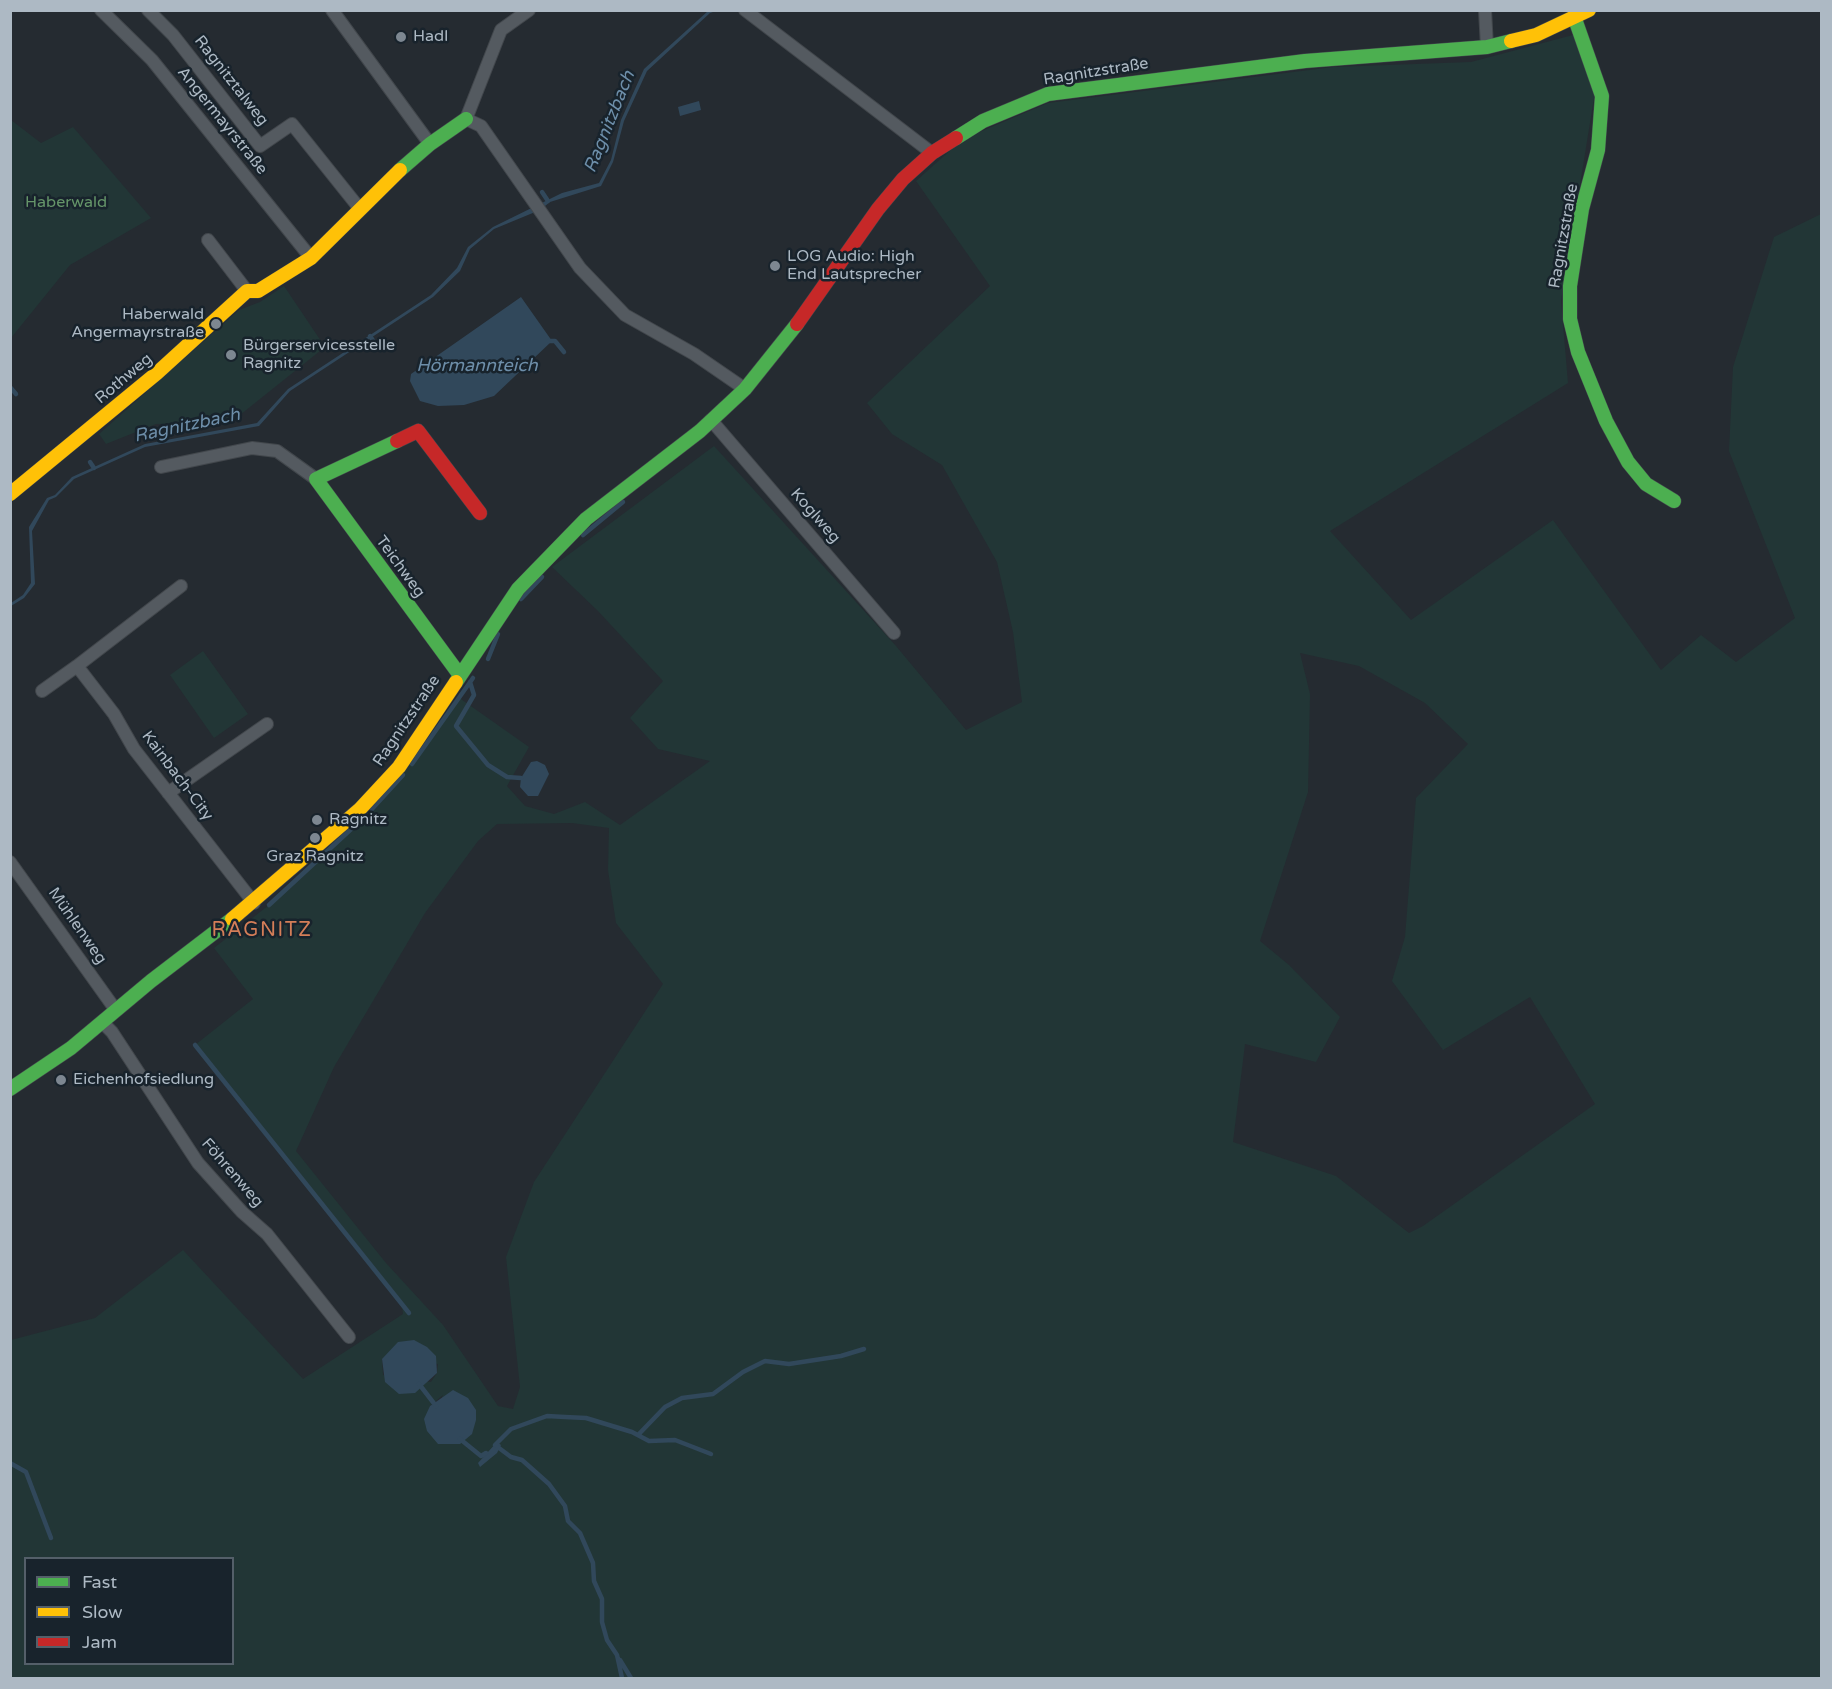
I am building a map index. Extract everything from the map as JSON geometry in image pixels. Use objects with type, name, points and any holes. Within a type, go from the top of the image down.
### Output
[{"type":"main road","name":"Ragnitzstraße","points":[[10,1089],[71,1048],[115,1009],[254,903],[373,795],[399,766],[518,589],[552,551],[607,501],[711,420],[745,389],[800,320],[878,209],[903,178],[932,153],[983,121],[1048,94],[1305,61],[1487,47],[1536,35],[1575,19],[1589,10]]},
{"type":"main road","name":"Ragnitzstraße","points":[[1575,19],[1602,96],[1598,150],[1582,209],[1570,286],[1570,319],[1578,352],[1606,421],[1628,462],[1646,484],[1674,501]]},
{"type":"main road","points":[[253,291],[311,258],[386,182],[430,144],[466,119]]},
{"type":"main road","name":"Rothweg","points":[[10,494],[253,291]]},
{"type":"main road","points":[[315,479],[418,431],[480,513]]},
{"type":"main road","name":"Teichweg","points":[[315,479],[459,674]]},
{"type":"street","name":"Angermayrstraße","points":[[101,10],[152,60],[311,258]]},
{"type":"street","name":"Ragnitztalweg","points":[[148,10],[173,35],[260,146],[292,124],[360,209]]},
{"type":"street","points":[[332,10],[430,144]]},
{"type":"street","points":[[529,10],[501,30],[466,119],[481,126],[580,268],[625,315],[694,354],[745,389]]},
{"type":"street","points":[[1485,10],[1487,47]]},
{"type":"street","points":[[750,14],[852,89],[932,153]]},
{"type":"street","points":[[208,240],[253,291]]},
{"type":"street","name":"Koglweg","points":[[711,420],[894,633]]},
{"type":"street","name":"Teichweg","points":[[161,467],[252,447],[277,451],[315,479]]},
{"type":"street","points":[[42,691],[181,586]]},
{"type":"street","name":"Kainbach-City","points":[[77,666],[114,714],[134,749],[254,903]]},
{"type":"street","points":[[168,793],[267,724]]},
{"type":"street","name":"Mühlenweg","points":[[10,862],[115,1009]]},
{"type":"street","name":"Föhrenweg","points":[[102,1022],[112,1032],[198,1162],[242,1212],[267,1234],[349,1337]]},
{"type":"green space","points":[[1573,35],[1595,92],[1561,301],[1568,383],[1330,531],[1411,620],[1553,520],[1661,670],[1701,635],[1736,662],[1795,618],[1729,451],[1733,367],[1774,237],[1821,214],[1821,1678],[11,1678],[11,1340],[95,1318],[183,1250],[303,1379],[403,1314],[402,1305],[364,1254],[195,1045],[253,999],[214,948],[269,905],[337,844],[393,788],[458,697],[529,747],[507,786],[525,806],[554,814],[585,802],[620,825],[710,761],[658,749],[630,718],[663,681],[598,611],[552,567],[714,446],[896,646],[966,730],[1022,702],[1013,632],[997,562],[942,465],[892,434],[867,403],[990,286],[916,181],[963,139],[1048,103],[1333,67],[1471,62]],"holes":[[[1300,653],[1359,666],[1425,703],[1468,744],[1416,798],[1405,937],[1392,981],[1443,1050],[1530,997],[1595,1104],[1423,1226],[1409,1233],[1336,1176],[1233,1142],[1245,1044],[1316,1062],[1340,1017],[1289,965],[1260,941],[1308,792],[1310,694]],[[572,823],[609,828],[608,870],[616,923],[663,984],[534,1182],[506,1257],[520,1387],[513,1409],[498,1406],[443,1325],[386,1263],[296,1151],[334,1067],[425,913],[478,841],[497,824]],[[382,1359],[438,1364],[437,1373],[431,1382],[383,1375]],[[443,1395],[427,1431],[430,1406]]]},
{"type":"green space","name":"Haberwald","points":[[11,120],[41,143],[73,127],[151,218],[70,265],[11,338]]},
{"type":"green space","points":[[284,286],[325,347],[230,423],[156,424],[106,444],[99,434],[239,310],[260,302]]},
{"type":"green space","points":[[203,651],[248,714],[214,738],[170,675]]},
{"type":"water","name":"Ragnitzbach","points":[[708,11],[716,11],[710,13],[647,71],[624,121],[613,162],[601,186],[550,202],[540,210],[494,229],[470,249],[460,271],[433,297],[290,391],[259,426],[145,447],[74,479],[56,497],[49,500],[32,531],[35,584],[24,598],[11,606],[11,603],[23,595],[31,583],[29,527],[47,498],[55,495],[72,477],[145,444],[257,423],[288,389],[431,295],[457,268],[468,247],[493,227],[562,193],[599,183],[611,160],[621,120],[644,69]]},
{"type":"water","points":[[699,101],[701,110],[680,116],[678,107]]},
{"type":"water","name":"Hörmannteich","points":[[521,297],[552,341],[494,396],[464,405],[438,406],[420,401],[410,381],[411,374]]},
{"type":"water","points":[[537,761],[545,765],[549,774],[538,796],[528,796],[520,787],[521,778],[531,762]]},
{"type":"water","points":[[414,1340],[427,1347],[436,1356],[437,1373],[415,1393],[399,1394],[385,1382],[382,1359],[398,1342]]},
{"type":"water","points":[[453,1390],[468,1398],[476,1410],[476,1420],[472,1434],[460,1444],[438,1444],[427,1431],[424,1419],[430,1406]]},
{"type":"water","points":[[497,1442],[501,1445],[497,1453],[480,1467],[478,1463]]},
{"type":"waterway","points":[[542,192],[548,201]]},
{"type":"waterway","name":"Ragnitzbach","points":[[370,336],[374,342]]},
{"type":"waterway","points":[[549,341],[555,341],[564,352]]},
{"type":"waterway","points":[[10,387],[16,394]]},
{"type":"waterway","name":"Ragnitzbach","points":[[90,462],[94,468]]},
{"type":"waterway","points":[[583,535],[623,502]]},
{"type":"waterway","points":[[521,599],[542,577]]},
{"type":"waterway","points":[[488,659],[498,634]]},
{"type":"waterway","points":[[412,764],[473,678]]},
{"type":"waterway","points":[[470,682],[474,695],[456,726],[488,765],[507,777],[521,778]]},
{"type":"waterway","points":[[372,809],[403,775]]},
{"type":"waterway","points":[[269,905],[362,819]]},
{"type":"waterway","points":[[195,1045],[409,1313]]},
{"type":"waterway","points":[[638,1435],[665,1407],[682,1398],[713,1394],[743,1372],[765,1361],[789,1364],[841,1356],[864,1349]]},
{"type":"waterway","points":[[419,1384],[436,1406]]},
{"type":"waterway","points":[[495,1445],[511,1429],[547,1416],[586,1418],[632,1432],[649,1441],[675,1440],[711,1454]]},
{"type":"waterway","points":[[460,1439],[481,1456],[486,1453]]},
{"type":"waterway","points":[[495,1445],[511,1457],[522,1460],[549,1484],[565,1506],[568,1521],[580,1533],[593,1563],[594,1581],[602,1599],[602,1622],[607,1640],[617,1655],[622,1678]]},
{"type":"waterway","points":[[10,1463],[26,1472],[51,1538]]},
{"type":"waterway","points":[[620,1660],[631,1678]]},
{"type":"traffic: fast","points":[[1575,19],[1602,96],[1598,150],[1582,209],[1570,286],[1570,319],[1578,352],[1606,421],[1628,462],[1646,484],[1674,501]]},
{"type":"traffic: fast","points":[[956,138],[983,121],[1048,94],[1305,61],[1487,47],[1511,41]]},
{"type":"traffic: fast","points":[[400,170],[430,144],[466,119]]},
{"type":"traffic: fast","points":[[456,682],[518,589],[586,519],[700,431],[745,389],[797,324]]},
{"type":"traffic: fast","points":[[397,441],[316,479],[459,674]]},
{"type":"traffic: fast","points":[[10,1089],[71,1048],[151,981],[232,919]]},
{"type":"traffic: slow","points":[[1511,41],[1536,35],[1589,10]]},
{"type":"traffic: slow","points":[[10,494],[157,373],[247,291],[258,291],[311,258],[400,170]]},
{"type":"traffic: slow","points":[[232,919],[360,809],[399,767],[456,682]]},
{"type":"traffic: jam","points":[[797,324],[878,209],[903,179],[932,153],[956,138]]},
{"type":"traffic: jam","points":[[397,441],[418,431],[480,513]]},
{"type":"place","name":"Hadl","points":[[401,37]]},
{"type":"place","name":"LOG Audio: High End Lautsprecher","points":[[775,266]]},
{"type":"place","name":"Haberwald Angermayrstraße","points":[[216,324]]},
{"type":"place","name":"Bürgerservicesstelle Ragnitz","points":[[231,355]]},
{"type":"place","name":"Ragnitz","points":[[317,820]]},
{"type":"place","name":"Graz Ragnitz","points":[[315,838]]},
{"type":"place","name":"Eichenhofsiedlung","points":[[61,1080]]},
{"type":"district","name":"RAGNITZ","points":[[262,931]]}]
